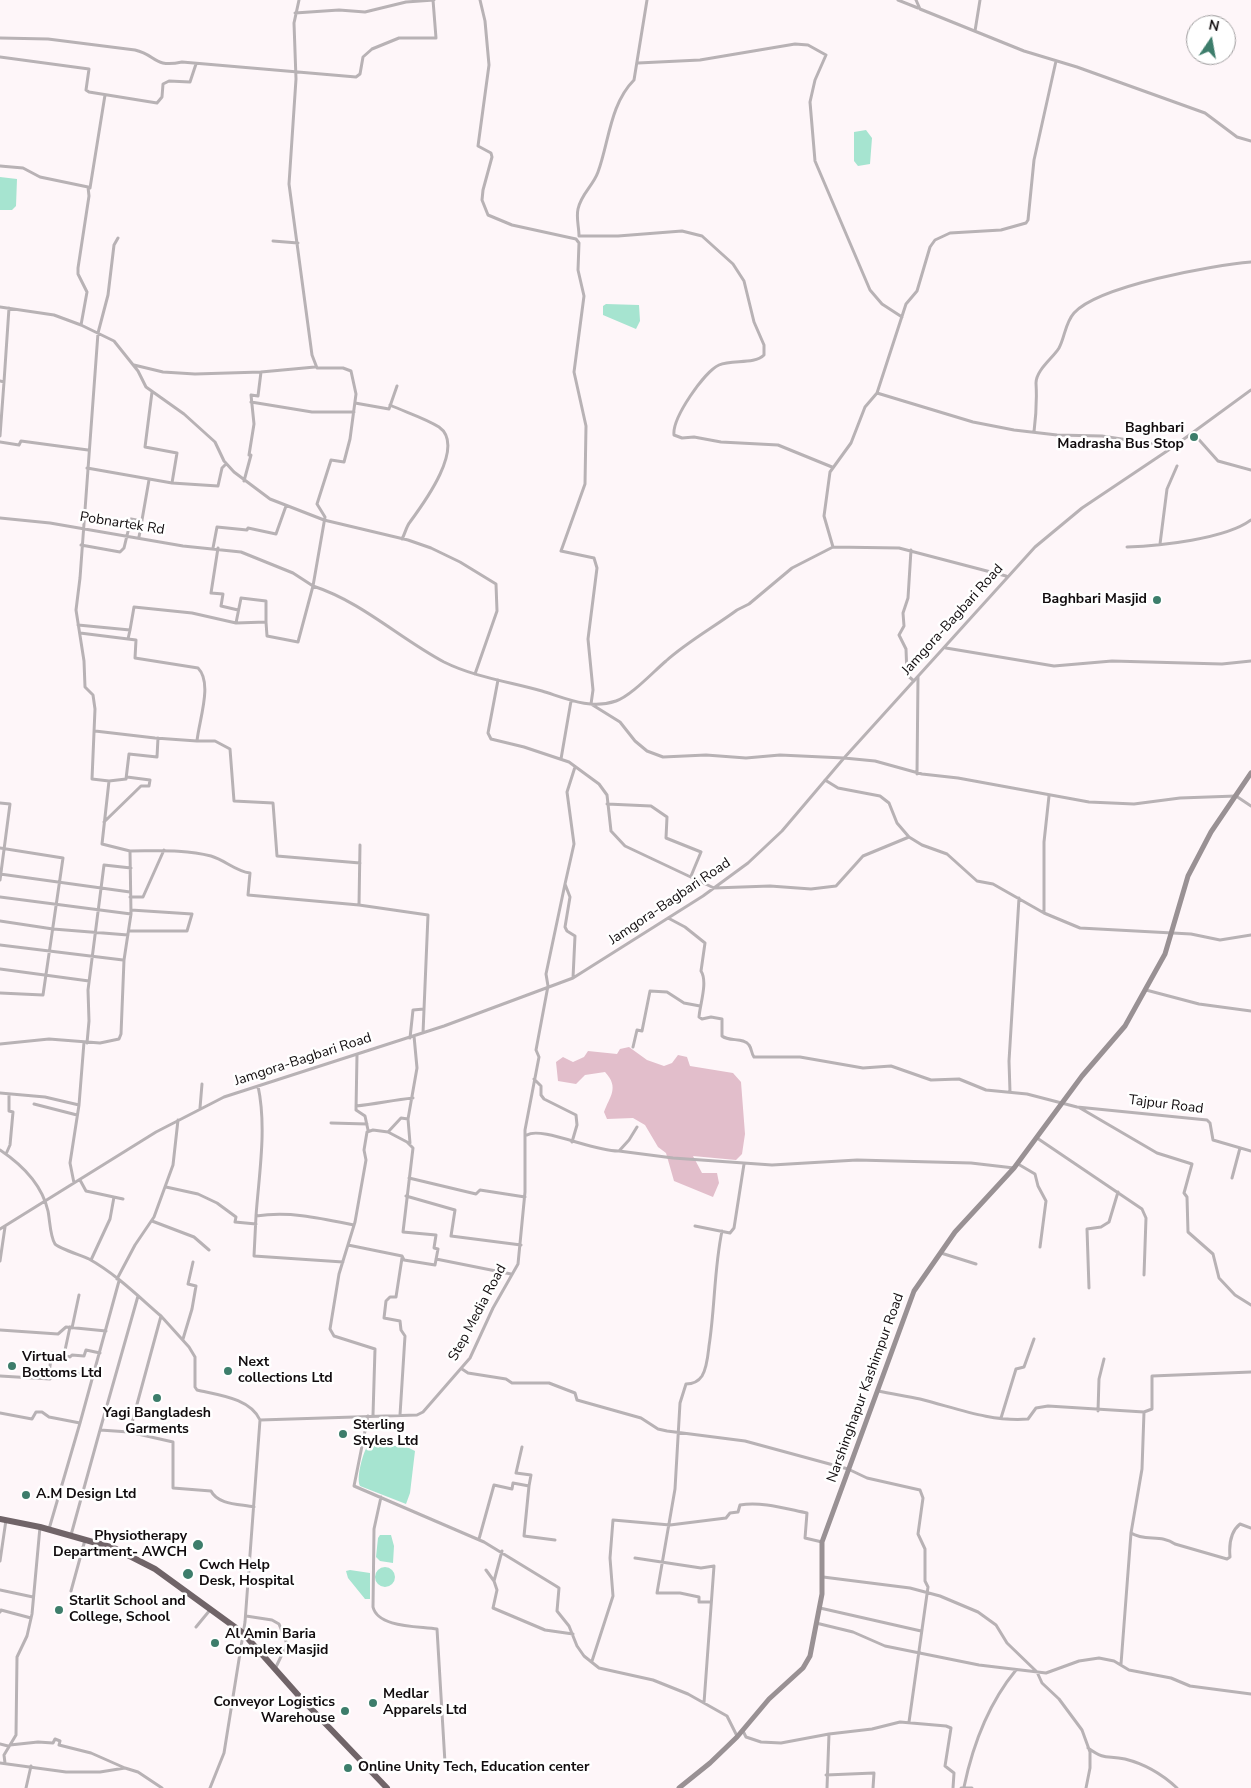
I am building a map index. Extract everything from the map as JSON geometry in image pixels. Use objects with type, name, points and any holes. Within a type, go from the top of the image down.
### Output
[{"type":"highway","points":[[3,1519],[40,1526],[114,1548],[155,1569],[243,1633],[275,1670],[387,1788]]},
{"type":"street","points":[[299,0],[295,13],[294,28],[296,70],[289,184],[315,367]]},
{"type":"street","points":[[0,38],[48,39],[112,46],[138,51],[162,64],[182,62],[296,70],[356,77],[360,74],[363,57],[372,49],[399,38],[435,38],[434,0],[406,2],[366,12],[339,10],[295,13]]},
{"type":"street","points":[[480,0],[485,21],[489,65],[478,146],[492,155],[490,168],[483,187],[482,200],[486,212],[497,221],[544,231],[578,242]]},
{"type":"street","points":[[590,704],[593,690],[588,639],[597,568],[594,558],[561,551],[585,484],[586,426],[574,372],[584,296],[578,270],[579,236],[577,213],[580,200],[597,174],[618,102],[626,88],[634,80],[647,0]]},
{"type":"street","points":[[898,0],[1024,51],[1205,113],[1238,137],[1251,141]]},
{"type":"street","points":[[916,0],[920,9]]},
{"type":"street","points":[[975,30],[980,0]]},
{"type":"street","points":[[638,63],[700,60],[795,44],[808,45],[824,53],[826,57],[815,80],[810,102],[815,161],[870,290],[882,304],[902,317]]},
{"type":"street","points":[[0,57],[89,69],[87,91],[152,103],[160,102],[163,84],[168,82],[190,82],[196,64]]},
{"type":"street","points":[[833,548],[824,516],[828,482],[832,467],[850,443],[865,407],[877,393],[902,317],[910,298],[917,291],[930,247],[935,240],[950,234],[965,231],[1001,230],[1026,223],[1028,220],[1034,160],[1056,61]]},
{"type":"street","points":[[82,325],[87,292],[78,274],[78,268],[106,95]]},
{"type":"street","points":[[0,166],[23,168],[40,177],[85,186],[90,190]]},
{"type":"street","points":[[579,236],[618,236],[682,230],[697,233],[733,264],[744,281],[754,322],[764,345],[764,355],[752,360],[728,362],[707,374],[681,410],[673,429],[674,435],[682,438],[694,437],[721,442],[778,445],[832,467]]},
{"type":"street","points":[[104,822],[141,786],[149,786],[150,780],[127,777],[126,779],[109,781],[92,778],[95,731],[93,696],[85,687],[76,606],[80,578],[82,529],[98,333],[108,295],[114,245],[118,238]]},
{"type":"street","points":[[273,241],[298,243]]},
{"type":"street","points":[[1034,432],[1037,381],[1046,363],[1059,348],[1066,326],[1074,313],[1088,302],[1114,290],[1230,263],[1251,262]]},
{"type":"street","points":[[0,307],[54,315],[82,325],[114,341],[134,365],[146,387],[184,414],[215,442],[226,464],[244,481],[286,506],[324,520],[431,548],[460,562],[496,584],[497,611],[475,674]]},
{"type":"street","points":[[0,436],[2,382],[9,308]]},
{"type":"street","points":[[134,365],[164,372],[195,374],[261,372],[315,367],[351,371],[356,394],[354,412],[344,462],[331,460],[317,504],[325,517],[313,586],[298,642],[267,636],[266,601],[241,598],[236,623]]},
{"type":"street","points":[[244,481],[251,455],[248,455],[254,424],[251,395],[258,396],[261,372]]},
{"type":"street","points":[[355,403],[388,408],[397,386]]},
{"type":"street","name":"Jamgora-Bagbari Road","points":[[0,1229],[200,1108],[224,1097],[412,1037],[573,978],[714,888],[748,863],[782,831],[844,758],[945,648],[1006,576],[1058,526],[1193,434],[1251,390]]},
{"type":"street","points":[[152,392],[145,448],[177,453],[172,483]]},
{"type":"street","points":[[877,393],[973,422],[1034,432],[1102,436],[1173,448]]},
{"type":"street","points":[[251,402],[312,412],[354,412]]},
{"type":"street","points":[[390,405],[440,428],[449,438],[449,450],[443,465],[424,504],[409,522],[402,539]]},
{"type":"street","points":[[1193,434],[1218,460],[1251,470]]},
{"type":"street","points":[[0,442],[20,445],[21,441],[88,450]]},
{"type":"street","points":[[87,468],[149,480],[218,486],[222,468],[226,464]]},
{"type":"street","points":[[1160,544],[1168,489],[1177,466]]},
{"type":"street","points":[[139,537],[149,480]]},
{"type":"street","points":[[213,548],[217,527],[247,530],[248,528],[276,534],[286,506]]},
{"type":"street","name":"Pobnartek Rd","points":[[0,518],[128,535],[183,546],[218,548],[241,552],[293,574],[313,586],[336,594],[365,610],[404,639],[446,663],[475,674],[571,701],[590,704]]},
{"type":"street","points":[[81,545],[120,552],[124,548],[131,519],[142,521]]},
{"type":"street","points":[[1127,547],[1201,538],[1241,526],[1251,520]]},
{"type":"street","points":[[590,704],[616,701],[650,676],[667,660],[737,610],[749,604],[792,568],[833,548],[886,546],[911,550],[1006,576]]},
{"type":"street","points":[[218,548],[211,593],[223,594],[221,606],[238,610]]},
{"type":"street","points":[[911,550],[907,604],[903,613],[904,626],[899,636],[906,649],[907,675],[914,681]]},
{"type":"street","points":[[128,640],[134,607],[192,614],[236,623],[266,622]]},
{"type":"street","points":[[78,625],[130,630]]},
{"type":"street","points":[[80,632],[136,640],[135,658],[198,668],[206,682],[197,741]]},
{"type":"street","points":[[945,648],[1054,666],[1112,661],[1222,664],[1251,661]]},
{"type":"street","points":[[917,774],[918,677]]},
{"type":"street","points":[[498,680],[488,733],[491,739],[561,759],[575,767],[600,784],[607,795],[611,831],[625,846],[714,888],[770,886],[811,889],[836,886],[863,856],[909,837]]},
{"type":"street","points":[[561,759],[571,701]]},
{"type":"street","points":[[590,704],[620,722],[634,741],[647,751],[663,757],[706,755],[746,758],[780,755],[844,758],[885,764],[917,774],[979,782],[1089,802],[1134,804],[1180,798],[1236,796],[1251,806]]},
{"type":"street","points":[[95,731],[158,738],[215,741],[230,749],[234,801],[273,803],[277,856],[360,863]]},
{"type":"street","points":[[127,777],[129,754],[158,757],[158,738]]},
{"type":"street","name":"Step Media Road","points":[[260,1420],[417,1415],[423,1412],[462,1370],[470,1358],[511,1274],[518,1264],[524,1197],[527,1136],[525,1130],[539,1057],[536,1050],[548,986],[546,974],[574,844],[567,792],[575,767]]},
{"type":"street","name":"Narshinghapur Kashimpur Road","points":[[679,1788],[710,1763],[743,1731],[769,1699],[803,1668],[810,1656],[823,1577],[822,1542],[914,1291],[955,1232],[1015,1166],[1061,1104],[1125,1026],[1165,954],[1188,876],[1211,832],[1251,774]]},
{"type":"street","points":[[825,780],[838,788],[880,796],[889,803],[897,824],[909,837],[922,845],[947,854],[977,881],[993,884],[1044,913],[1084,930],[1172,933],[1220,940],[1251,936]]},
{"type":"street","points":[[109,781],[102,844],[130,851],[164,850],[213,856],[229,866],[250,873],[248,895],[359,905],[428,915],[423,1033]]},
{"type":"street","points":[[1044,913],[1044,842],[1049,796]]},
{"type":"street","points":[[0,803],[10,804],[2,849],[0,880]]},
{"type":"street","points":[[607,804],[651,806],[667,818],[666,838],[701,852],[691,876]]},
{"type":"street","points":[[359,905],[360,845]]},
{"type":"street","points":[[0,992],[43,995],[63,858],[2,849]]},
{"type":"street","points":[[130,897],[143,897],[164,850]]},
{"type":"street","points":[[0,1044],[48,1039],[100,1043],[120,1038],[124,960],[131,912],[130,851]]},
{"type":"street","points":[[74,1183],[70,1163],[78,1115],[89,981],[104,865],[130,868]]},
{"type":"street","points":[[0,874],[130,892]]},
{"type":"street","points":[[565,884],[570,897],[565,927],[567,931],[575,936],[573,978]]},
{"type":"street","points":[[0,897],[99,910],[192,914],[187,931],[96,934],[0,921]]},
{"type":"street","points":[[1010,1092],[1009,1061],[1019,898]]},
{"type":"street","points":[[633,1047],[637,1030],[642,1031],[650,991],[667,992],[684,1003],[700,1006],[704,975],[701,971],[705,943],[685,927],[669,918]]},
{"type":"street","points":[[0,945],[93,958],[124,960]]},
{"type":"street","points":[[0,969],[89,981]]},
{"type":"street","points":[[1146,990],[1203,1004],[1251,1011]]},
{"type":"street","name":"Tajpur Road","points":[[700,1006],[699,1017],[702,1019],[711,1017],[722,1019],[722,1036],[725,1039],[745,1042],[754,1057],[800,1057],[863,1068],[891,1066],[932,1080],[959,1079],[986,1090],[1010,1092],[1077,1107],[1207,1120],[1210,1123],[1212,1140],[1251,1151]]},
{"type":"street","points":[[348,1245],[402,1257],[404,1260],[435,1265],[438,1249],[434,1248],[436,1235],[403,1232],[413,1148],[410,1144],[408,1119],[413,1098],[416,1068],[412,1037],[413,1010],[424,1009]]},
{"type":"street","points":[[357,1055],[356,1106],[358,1113],[365,1116],[367,1124],[368,1130],[364,1150],[366,1160],[354,1225],[343,1262],[330,1329],[334,1336],[375,1349],[373,1415]]},
{"type":"street","points":[[534,1079],[540,1086],[540,1095],[544,1099],[576,1116],[572,1142]]},
{"type":"street","points":[[200,1108],[202,1084]]},
{"type":"street","points":[[258,1086],[261,1101],[261,1136],[254,1256],[343,1262]]},
{"type":"street","points":[[0,1093],[45,1097],[79,1105]]},
{"type":"street","points":[[6,1154],[10,1145],[12,1112],[9,1111],[9,1094]]},
{"type":"street","points":[[356,1106],[379,1104],[387,1100],[413,1098]]},
{"type":"street","points":[[34,1104],[78,1115]]},
{"type":"street","points":[[1077,1107],[1157,1153],[1192,1164],[1184,1193],[1187,1197],[1188,1232],[1213,1254],[1219,1278],[1235,1295],[1251,1305]]},
{"type":"street","points":[[388,1132],[401,1118],[408,1119]]},
{"type":"street","points":[[49,1529],[94,1376],[118,1280],[135,1245],[152,1221],[166,1186],[173,1165],[178,1120]]},
{"type":"street","points":[[331,1123],[367,1124]]},
{"type":"street","points":[[619,1151],[630,1140],[636,1127]]},
{"type":"street","points":[[368,1130],[388,1132],[410,1144]]},
{"type":"street","points":[[527,1136],[531,1132],[539,1132],[607,1151],[744,1164],[810,1165],[857,1160],[1015,1166],[1035,1174],[1038,1186],[1046,1201],[1040,1247]]},
{"type":"street","points":[[1037,1138],[1142,1209],[1146,1218],[1144,1275]]},
{"type":"street","points":[[1232,1178],[1240,1148]]},
{"type":"street","points":[[0,1150],[14,1159],[39,1188],[46,1201],[54,1244],[60,1249],[72,1251],[92,1260],[161,1316],[183,1340],[195,1357],[195,1387],[197,1390],[241,1402],[257,1413],[260,1420],[246,1616],[224,1753],[210,1788]]},
{"type":"street","points":[[695,1226],[730,1233],[734,1228],[744,1164]]},
{"type":"street","points":[[409,1178],[476,1194],[480,1190],[524,1197]]},
{"type":"street","points":[[80,1180],[86,1191],[123,1199]]},
{"type":"street","points":[[166,1186],[198,1194],[217,1203],[236,1217],[235,1222],[256,1224]]},
{"type":"street","points":[[1089,1288],[1087,1229],[1101,1227],[1109,1222],[1118,1192]]},
{"type":"street","points":[[406,1196],[456,1210],[451,1236],[520,1245]]},
{"type":"street","points":[[92,1260],[110,1219],[114,1197]]},
{"type":"street","points":[[256,1216],[280,1213],[303,1214],[354,1225]]},
{"type":"street","points":[[152,1221],[194,1237],[209,1250]]},
{"type":"street","points":[[0,1261],[5,1226]]},
{"type":"street","points":[[711,1602],[699,1602],[698,1597],[680,1593],[657,1593],[670,1525],[677,1433],[684,1389],[686,1384],[698,1382],[704,1374],[722,1231]]},
{"type":"street","points":[[940,1253],[976,1264]]},
{"type":"street","points":[[400,1415],[406,1336],[401,1330],[400,1321],[384,1318],[386,1301],[390,1297],[396,1298],[402,1257]]},
{"type":"street","points":[[436,1259],[511,1274]]},
{"type":"street","points":[[183,1340],[195,1297],[196,1286],[188,1284],[192,1262]]},
{"type":"street","points":[[64,1355],[79,1295]]},
{"type":"street","points":[[71,1535],[138,1296]]},
{"type":"street","points":[[129,1432],[161,1316]]},
{"type":"street","points":[[0,1330],[58,1334],[66,1327],[71,1327],[106,1331]]},
{"type":"street","points":[[1001,1418],[1016,1369],[1024,1366],[1034,1339]]},
{"type":"street","points":[[48,1379],[52,1353],[84,1356],[86,1350],[100,1352]]},
{"type":"street","points":[[1098,1411],[1099,1379],[1104,1359]]},
{"type":"street","points":[[48,1379],[50,1379],[53,1371],[62,1370],[94,1376]]},
{"type":"street","points":[[462,1370],[468,1373],[506,1379],[512,1383],[544,1383],[560,1386],[575,1392],[576,1400],[641,1418],[658,1429],[745,1441],[848,1469],[866,1478],[923,1493],[918,1534],[925,1549],[925,1582],[928,1587],[909,1722]]},
{"type":"street","points":[[878,1391],[920,1399],[957,1411],[1001,1418],[1028,1419],[1036,1408],[1048,1406],[1098,1411],[1144,1412],[1152,1409],[1152,1376],[1251,1372]]},
{"type":"street","points":[[0,1376],[48,1379]]},
{"type":"street","points":[[0,1413],[32,1419],[36,1412],[42,1412],[49,1417],[80,1423]]},
{"type":"street","points":[[1121,1664],[1131,1533],[1142,1469],[1144,1412]]},
{"type":"street","points":[[368,1416],[354,1486],[502,1551],[559,1588],[558,1611],[574,1634],[577,1646],[588,1660],[592,1661],[599,1668],[653,1680],[688,1694],[727,1716],[737,1736]]},
{"type":"street","points":[[100,1430],[129,1432],[173,1442],[173,1488],[211,1491],[214,1496],[227,1502],[254,1507]]},
{"type":"street","points":[[522,1447],[516,1473],[531,1475],[524,1536],[556,1540]]},
{"type":"street","points":[[479,1540],[494,1485],[512,1489],[513,1483],[529,1486]]},
{"type":"street","points":[[381,1497],[374,1529],[373,1607],[378,1618],[406,1625],[437,1629],[445,1763]]},
{"type":"street","points":[[592,1661],[613,1596],[610,1558],[612,1520],[670,1525],[726,1518],[730,1513],[738,1512],[740,1505],[746,1504],[807,1513],[805,1538],[822,1542]]},
{"type":"street","points":[[0,1561],[3,1519]]},
{"type":"street","points":[[1131,1533],[1141,1538],[1169,1540],[1175,1544],[1227,1559],[1230,1557],[1231,1538],[1236,1527],[1240,1524],[1251,1528]]},
{"type":"street","points":[[5,1763],[4,1755],[16,1735],[17,1657],[28,1636],[40,1526]]},
{"type":"street","points":[[71,1591],[85,1539]]},
{"type":"street","points":[[494,1581],[502,1551]]},
{"type":"street","points":[[635,1558],[702,1568],[714,1566],[704,1703]]},
{"type":"street","points":[[486,1570],[494,1581],[496,1590],[493,1608],[545,1630],[574,1634]]},
{"type":"street","points":[[823,1577],[910,1588],[940,1596],[978,1612],[996,1625],[1007,1643],[1037,1672],[1042,1683],[1059,1699],[1082,1730],[1088,1748],[1090,1768],[1086,1788]]},
{"type":"street","points":[[0,1590],[33,1596]]},
{"type":"street","points":[[819,1608],[922,1631]]},
{"type":"street","points":[[196,1627],[210,1609]]},
{"type":"street","points":[[0,1612],[0,1610],[31,1618]]},
{"type":"street","points":[[246,1616],[272,1620],[279,1624],[287,1642],[285,1651],[275,1670]]},
{"type":"street","points":[[816,1624],[853,1632],[885,1646],[1017,1670],[1046,1673],[1079,1661],[1099,1658],[1121,1664],[1129,1670],[1164,1676],[1190,1686],[1251,1694]]},
{"type":"street","points":[[972,1788],[962,1787],[971,1753],[982,1724],[1007,1681],[1017,1670]]},
{"type":"street","points":[[743,1731],[746,1736],[761,1742],[781,1743],[829,1734],[872,1729],[900,1722],[951,1728],[945,1766],[954,1773],[954,1788]]},
{"type":"street","points":[[827,1788],[829,1734]]},
{"type":"street","points":[[0,1744],[9,1746],[38,1742],[53,1743],[55,1739],[60,1741],[59,1744],[91,1753],[138,1772],[162,1788]]},
{"type":"street","points":[[1088,1748],[1104,1758],[1119,1758],[1136,1762],[1154,1770],[1176,1788]]},
{"type":"street","points":[[0,1763],[66,1772],[100,1772],[125,1768]]},
{"type":"street","points":[[26,1788],[31,1766]]},
{"type":"street","points":[[826,1775],[874,1773],[873,1788]]},
{"type":"street","points":[[685,1782],[689,1788]]},
{"type":"shaded area","points":[[866,130],[872,138],[870,164],[858,166],[854,161],[854,132]]},
{"type":"shaded area","points":[[0,177],[17,179],[16,206],[12,210],[0,210]]},
{"type":"shaded area","points":[[606,304],[639,305],[640,321],[636,329],[603,315],[603,306]]},
{"type":"shaded area","points":[[629,1047],[647,1060],[664,1066],[672,1063],[678,1055],[687,1057],[690,1066],[733,1073],[741,1082],[745,1134],[742,1154],[736,1160],[693,1156],[702,1173],[717,1173],[719,1183],[713,1197],[674,1181],[666,1153],[658,1147],[645,1125],[633,1118],[607,1119],[604,1112],[613,1088],[605,1072],[585,1075],[576,1084],[558,1081],[556,1062],[563,1057],[573,1062],[584,1057],[588,1051],[617,1054],[620,1049]]},
{"type":"shaded area","points":[[374,1443],[409,1448],[415,1451],[410,1493],[406,1504],[360,1486],[359,1471],[362,1459],[368,1445]]},
{"type":"shaded area","points":[[380,1535],[391,1535],[394,1546],[393,1563],[380,1561],[376,1557]]},
{"type":"shaded area","points":[[385,1567],[392,1570],[395,1577],[392,1584],[385,1587],[378,1584],[375,1577],[378,1570]]},
{"type":"shaded area","points":[[346,1571],[370,1573],[370,1599],[365,1599],[348,1578]]},
{"type":"place","name":"Baghbari Madrasha Bus Stop","points":[[1194,437]]},
{"type":"place","name":"Baghbari Masjid","points":[[1157,600]]},
{"type":"place","name":"Virtual Bottoms Ltd","points":[[12,1366]]},
{"type":"place","name":"Next collections Ltd","points":[[228,1371]]},
{"type":"place","name":"Yagi Bangladesh Garments","points":[[157,1398]]},
{"type":"place","name":"Sterling Styles Ltd","points":[[343,1434]]},
{"type":"place","name":"A.M Design Ltd","points":[[26,1495]]},
{"type":"place","name":"Physiotherapy Department- AWCH","points":[[198,1545]]},
{"type":"place","name":"Cwch Help Desk, Hospital","points":[[188,1574]]},
{"type":"place","name":"Starlit School and College, School","points":[[59,1610]]},
{"type":"place","name":"Al Amin Baria Complex Masjid","points":[[215,1643]]},
{"type":"place","name":"Medlar Apparels Ltd","points":[[373,1703]]},
{"type":"place","name":"Conveyor Logistics Warehouse","points":[[345,1711]]},
{"type":"place","name":"Online Unity Tech, Education center","points":[[348,1768]]}]
